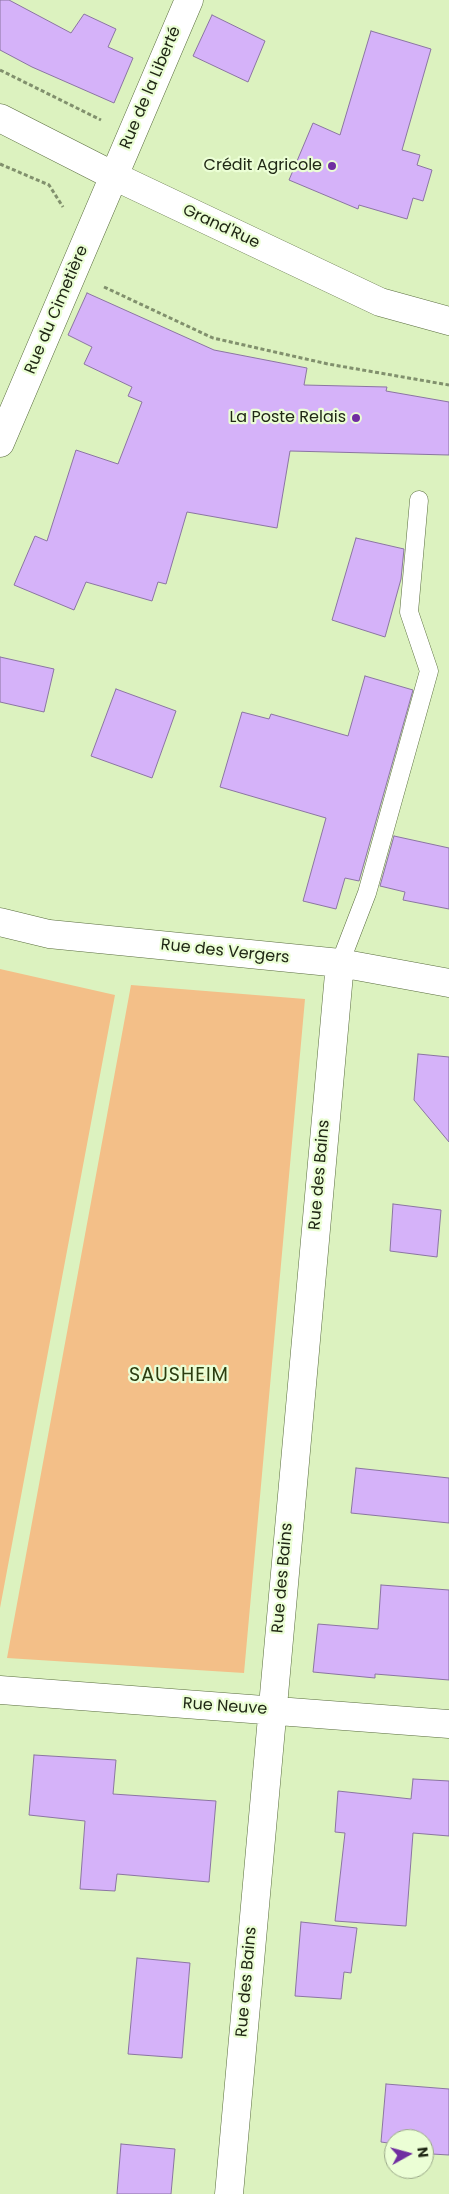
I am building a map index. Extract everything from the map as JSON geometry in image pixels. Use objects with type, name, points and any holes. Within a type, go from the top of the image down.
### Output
[{"type":"street","name":"Rue de la Liberté","points":[[114,176],[189,0]]},
{"type":"street","name":"Grand'Rue","points":[[0,118],[114,176],[380,302],[449,321]]},
{"type":"street","name":"Rue du Cimetière","points":[[0,443],[114,176]]},
{"type":"street","name":"Rue des Vergers","points":[[0,922],[49,934],[340,963],[449,983]]},
{"type":"street","name":"Rue des Bains","points":[[229,2194],[271,1710],[340,963]]},
{"type":"street","name":"Rue Neuve","points":[[0,1690],[449,1724]]},
{"type":"lane","points":[[340,963],[367,893],[429,671],[409,612],[419,500]]},
{"type":"path","points":[[0,164],[49,184],[63,207],[62,215]]},
{"type":"path","points":[[73,272],[213,338],[328,364],[449,385]]},
{"type":"shaded area","points":[[0,969],[115,995],[0,1608]]},
{"type":"shaded area","points":[[131,985],[305,999],[244,1673],[7,1658]]},
{"type":"building","points":[[0,0],[9,0],[71,33],[84,14],[116,29],[108,47],[133,58],[114,103],[32,67],[0,50]]},
{"type":"building","points":[[212,15],[265,41],[248,82],[193,56]]},
{"type":"building","points":[[371,31],[431,49],[402,150],[420,155],[417,165],[432,170],[423,201],[413,198],[407,219],[359,205],[358,209],[289,180],[313,123],[340,135]]},
{"type":"building","points":[[87,293],[214,350],[307,368],[304,385],[387,387],[386,391],[449,402],[449,455],[290,451],[277,528],[187,512],[166,584],[158,582],[152,601],[86,582],[74,610],[14,585],[35,536],[47,541],[76,450],[118,464],[142,402],[128,396],[132,387],[84,364],[92,347],[68,335]]},
{"type":"building","points":[[356,538],[404,549],[401,579],[385,637],[332,620]]},
{"type":"building","points":[[0,657],[54,669],[44,712],[0,702]]},
{"type":"building","points":[[365,676],[413,690],[359,881],[345,878],[336,909],[303,901],[326,818],[220,787],[242,712],[269,719],[271,714],[348,736]]},
{"type":"building","points":[[116,689],[176,711],[152,778],[91,756]]},
{"type":"building","points":[[394,836],[449,848],[449,909],[403,900],[405,892],[380,886]]},
{"type":"building","points":[[418,1054],[449,1057],[449,1142],[414,1100]]},
{"type":"building","points":[[393,1204],[441,1210],[437,1257],[390,1251]]},
{"type":"building","points":[[356,1468],[449,1478],[449,1523],[351,1513]]},
{"type":"building","points":[[381,1585],[449,1590],[449,1680],[375,1674],[375,1678],[313,1672],[318,1624],[378,1629]]},
{"type":"building","points":[[34,1755],[116,1760],[113,1794],[216,1801],[209,1882],[117,1874],[115,1891],[80,1889],[85,1821],[29,1815]]},
{"type":"building","points":[[413,1779],[449,1781],[449,1836],[413,1833],[406,1926],[335,1921],[345,1833],[335,1832],[338,1791],[411,1799]]},
{"type":"building","points":[[301,1922],[357,1928],[351,1973],[344,1972],[341,1999],[295,1996]]},
{"type":"building","points":[[137,1958],[190,1963],[182,2058],[128,2054]]},
{"type":"building","points":[[386,2084],[449,2089],[449,2155],[434,2154],[434,2129],[384,2129],[384,2142],[381,2142]]},
{"type":"building","points":[[121,2144],[175,2149],[171,2194],[117,2194]]},
{"type":"place","name":"Crédit Agricole","points":[[332,166]]},
{"type":"place","name":"La Poste Relais","points":[[356,418]]},
{"type":"district","name":"SAUSHEIM","points":[[179,1376]]}]
